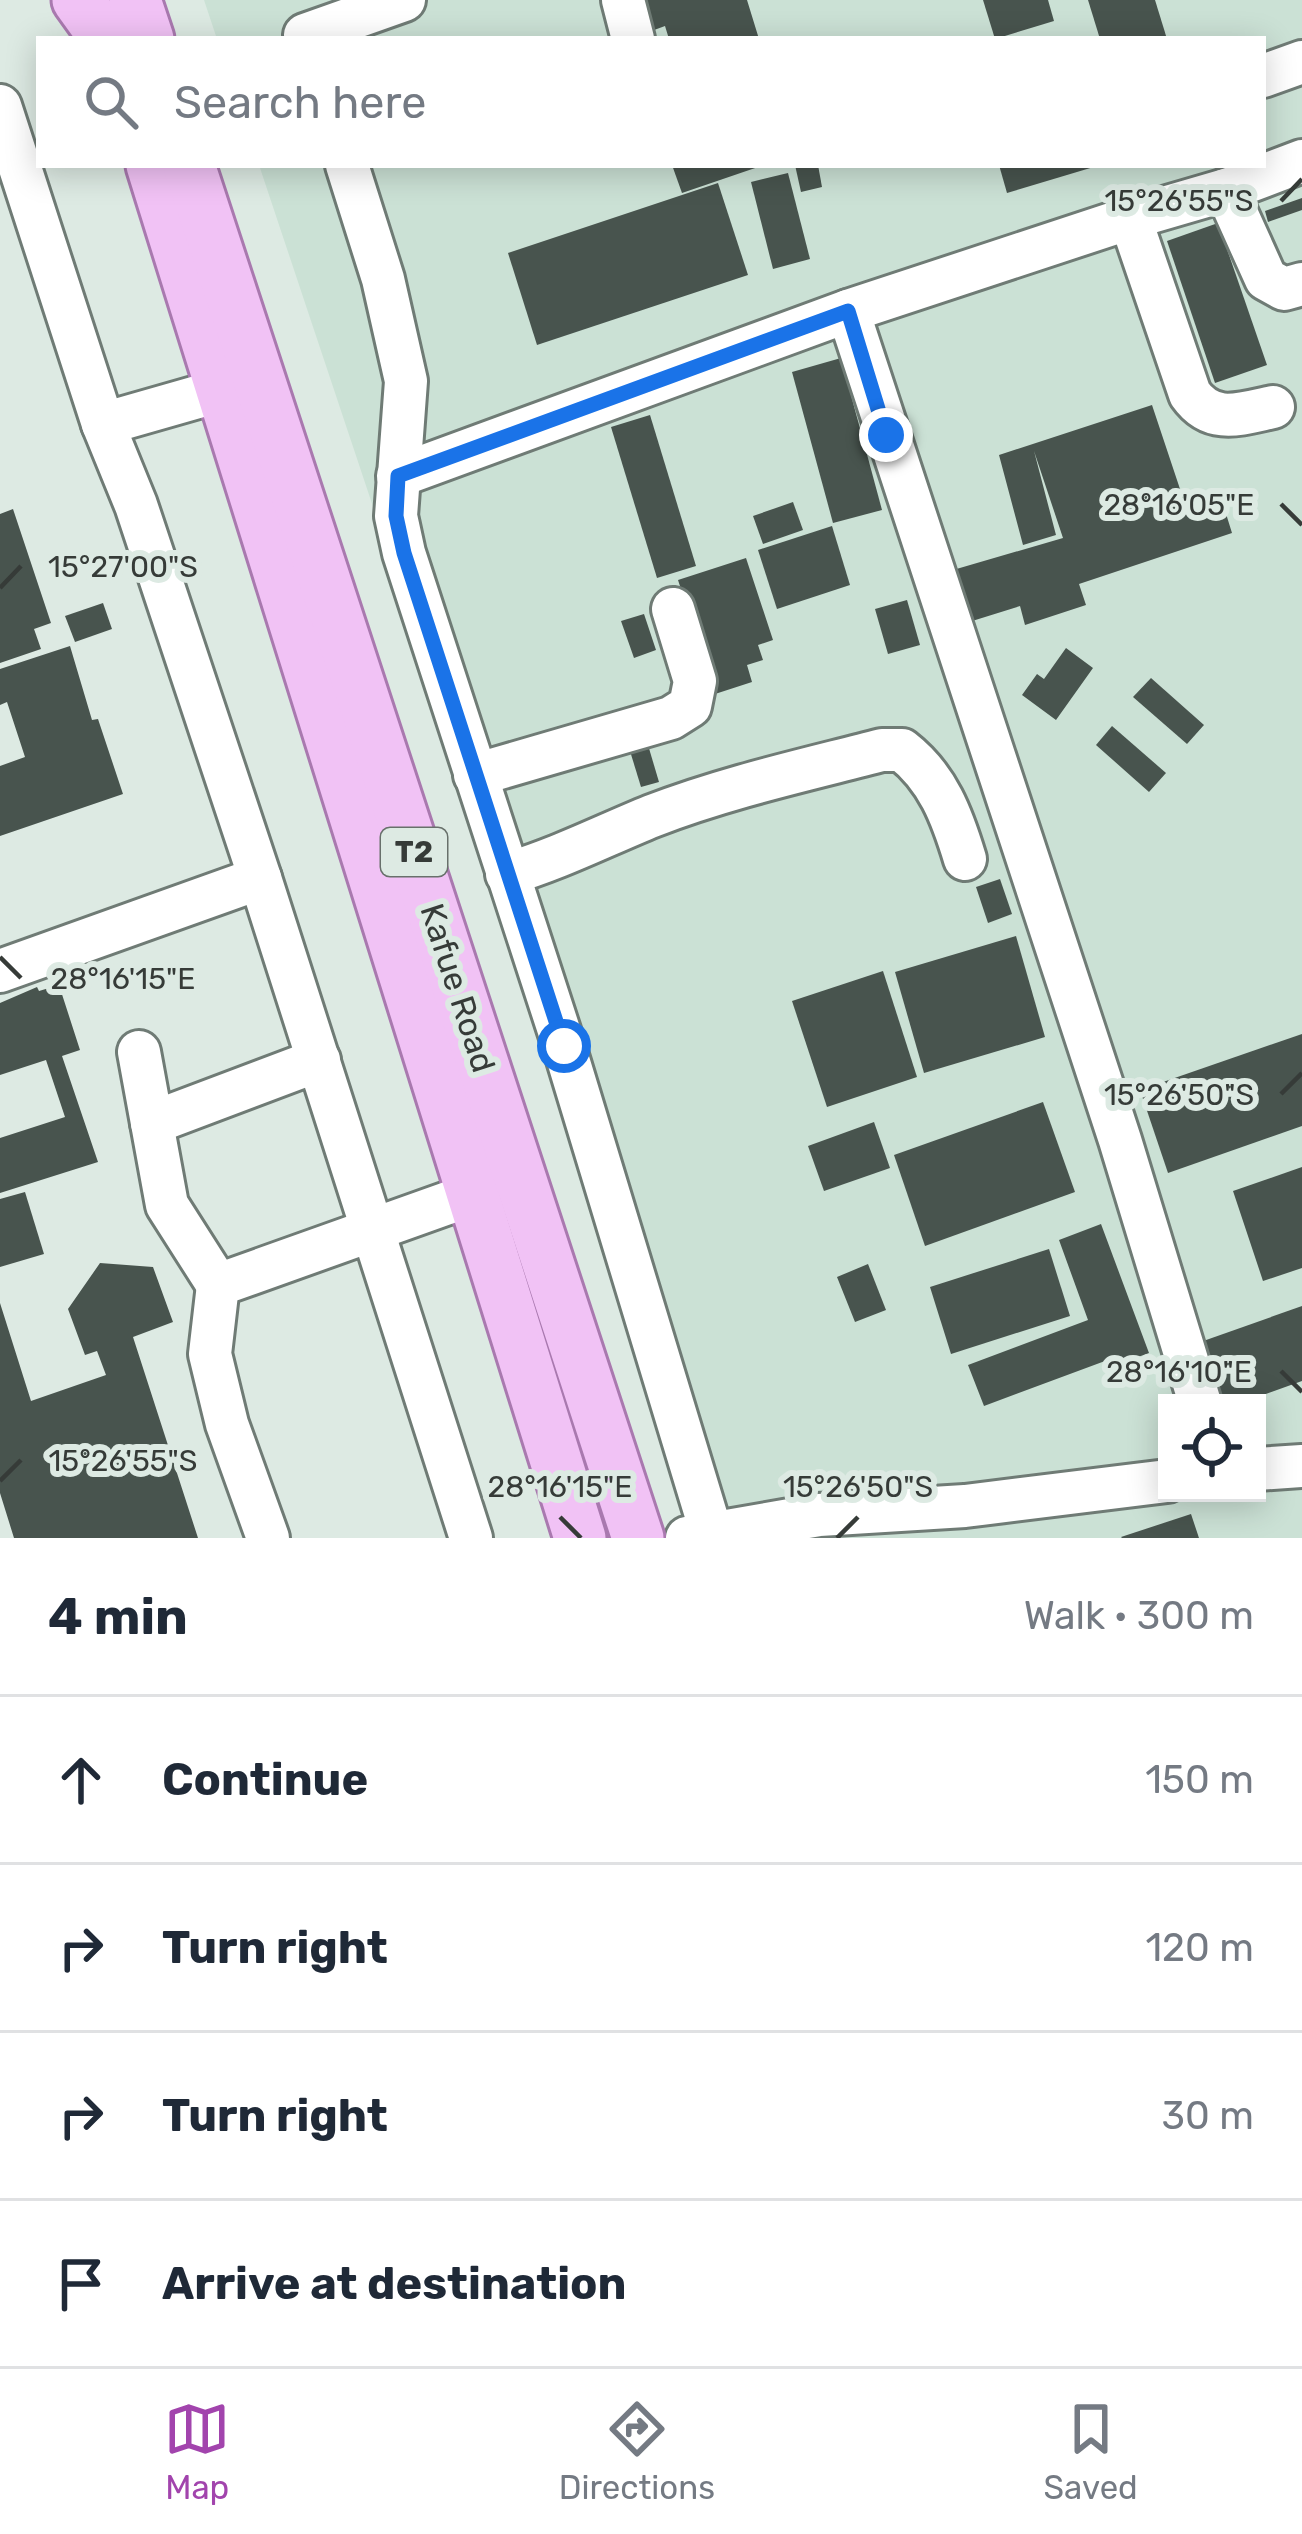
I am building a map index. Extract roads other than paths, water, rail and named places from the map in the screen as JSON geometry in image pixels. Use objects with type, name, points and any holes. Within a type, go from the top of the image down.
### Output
[{"type":"main road","points":[[78,0],[108,36]]},
{"type":"main road","points":[[100,0],[109,36]]},
{"type":"main road","points":[[139,0],[148,36]]},
{"type":"main road","name":"Kafue Road","points":[[153,168],[580,1538]]},
{"type":"main road","name":"Kafue Road","points":[[190,168],[638,1538]]},
{"type":"street","points":[[301,25],[404,0]]},
{"type":"street","points":[[623,0],[632,36]]},
{"type":"street","points":[[1266,75],[1302,62]]},
{"type":"street","points":[[0,106],[103,424],[136,505],[260,878],[471,1538]]},
{"type":"street","points":[[398,476],[848,311],[1226,190],[1277,166]]},
{"type":"street","points":[[348,168],[383,279],[406,381],[396,516],[404,553],[564,1046],[704,1536],[819,1515],[965,1506],[1158,1481]]},
{"type":"street","points":[[1226,190],[1266,279],[1284,290],[1302,284]]},
{"type":"street","points":[[1130,218],[1190,394],[1199,406],[1211,415],[1230,416],[1273,407]]},
{"type":"street","points":[[848,311],[1093,1054],[1197,1394]]},
{"type":"street","points":[[103,424],[222,390]]},
{"type":"street","points":[[475,776],[671,718],[690,706],[695,681],[673,609]]},
{"type":"street","points":[[507,874],[556,860],[652,816],[741,785],[882,750],[902,750],[935,784],[964,859]]},
{"type":"street","points":[[0,971],[260,878]]},
{"type":"street","points":[[139,1052],[167,1205],[218,1285],[210,1354],[226,1424],[268,1538]]},
{"type":"street","points":[[152,1124],[319,1060]]},
{"type":"street","points":[[218,1285],[473,1194]]},
{"type":"street","points":[[1266,1468],[1302,1466]]}]
